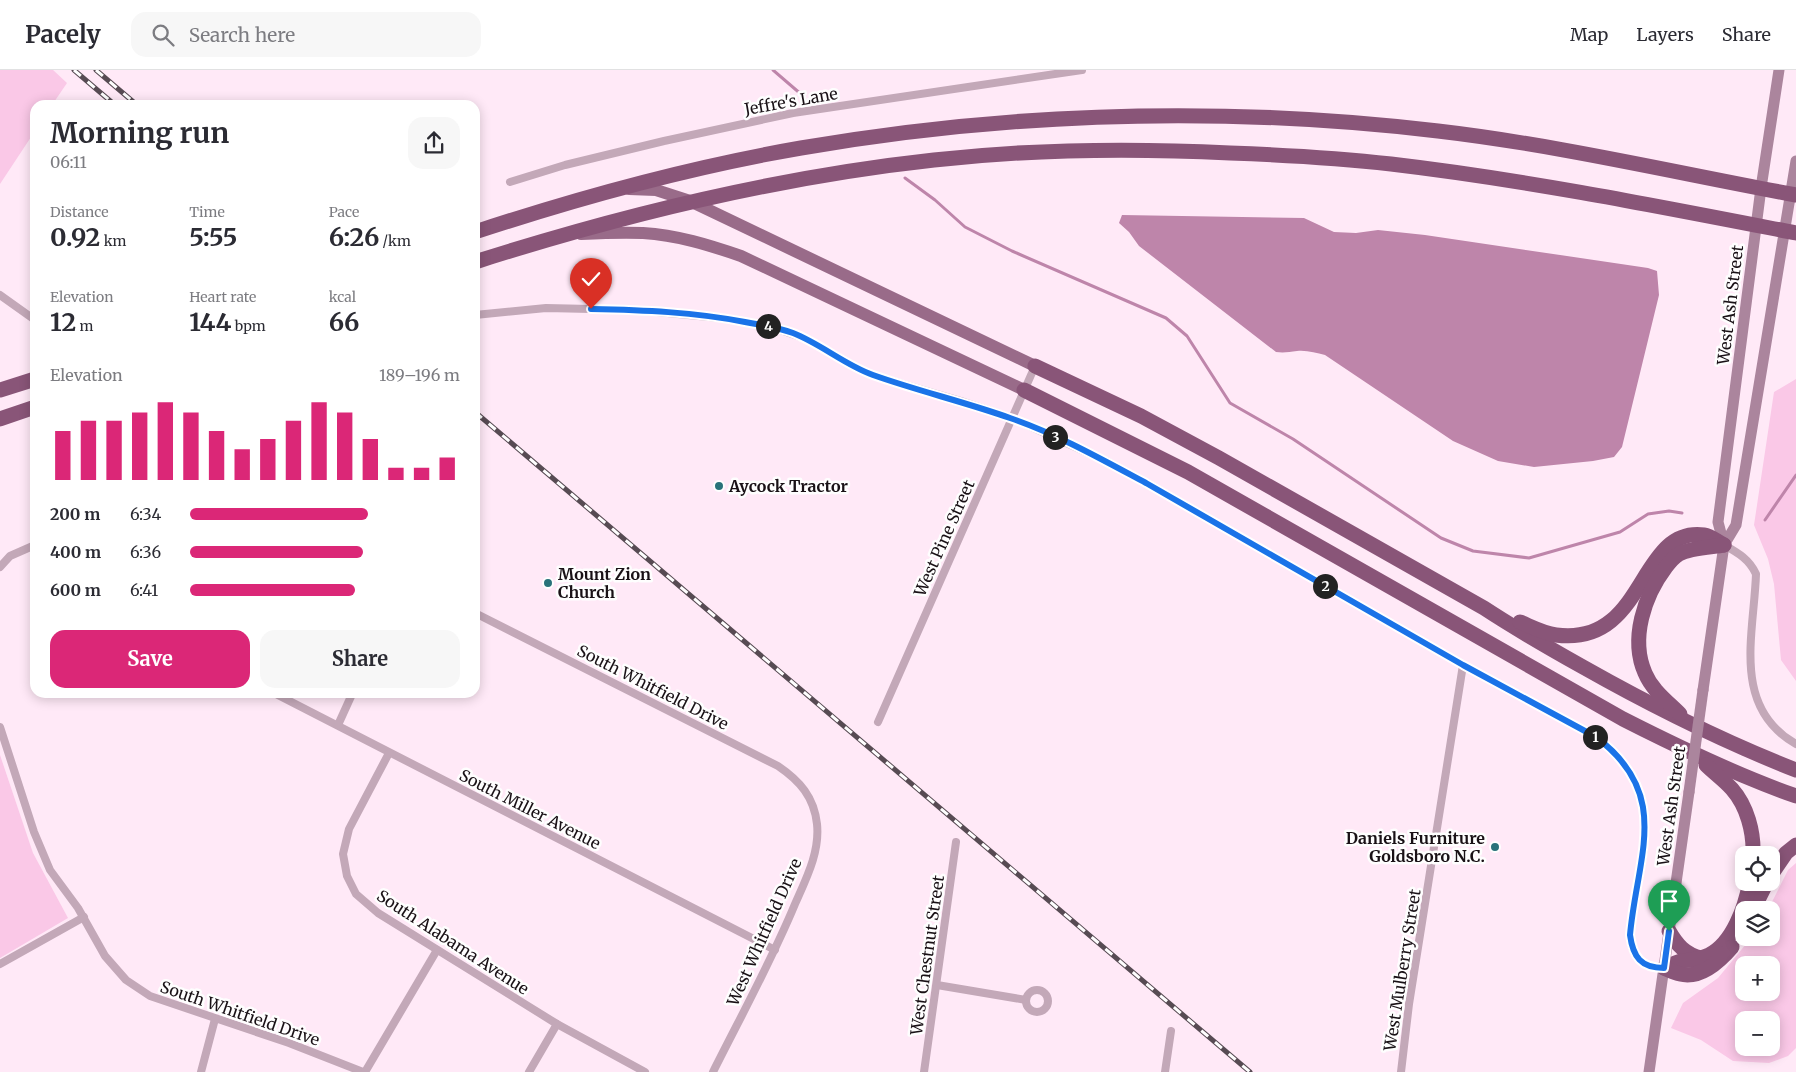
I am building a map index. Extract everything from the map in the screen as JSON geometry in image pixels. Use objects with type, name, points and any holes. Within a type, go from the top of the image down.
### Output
[{"type":"highway","points":[[480,230],[617,190],[799,148],[904,133],[1094,117],[1195,116],[1324,121],[1439,131],[1539,146],[1793,194]]},
{"type":"highway","points":[[480,260],[561,235],[690,201],[811,177],[937,160],[1087,150],[1180,150],[1301,156],[1389,164],[1536,184],[1791,232]]},
{"type":"highway","points":[[1035,366],[1141,416],[1219,458],[1484,608],[1522,633],[1623,690],[1691,725],[1796,770]]},
{"type":"highway","points":[[0,390],[30,381]]},
{"type":"highway","points":[[1024,390],[1188,472],[1623,719],[1697,757],[1796,796]]},
{"type":"highway","points":[[0,419],[30,409]]},
{"type":"highway","points":[[1484,608],[1554,635],[1564,636],[1587,633],[1608,624],[1619,615],[1660,554],[1671,543],[1691,535],[1705,535],[1724,545]]},
{"type":"highway","points":[[1691,725],[1654,689],[1648,680],[1639,651],[1640,627],[1651,590],[1675,557],[1680,553],[1691,550],[1724,545]]},
{"type":"highway","points":[[1697,757],[1724,781],[1740,799],[1750,825],[1752,846]]},
{"type":"highway","points":[[1780,862],[1786,853],[1796,845]]},
{"type":"highway","points":[[1664,968],[1681,961],[1701,958],[1716,950],[1731,932],[1745,902],[1748,891]]},
{"type":"highway","points":[[1669,931],[1680,947],[1690,954],[1701,958]]},
{"type":"highway","points":[[1664,968],[1680,975],[1696,973],[1707,969],[1728,953],[1735,944]]},
{"type":"main road","name":"West Ash Street","points":[[1649,1072],[1724,545],[1718,522],[1761,188],[1779,70]]},
{"type":"main road","name":"West Ash Street","points":[[1724,545],[1736,525],[1791,232],[1796,162]]},
{"type":"main road","points":[[617,190],[636,188],[656,190],[690,201],[1035,366]]},
{"type":"main road","points":[[561,235],[643,233],[676,237],[706,244],[741,256],[1024,390]]},
{"type":"street","name":"Jeffre's Lane","points":[[510,182],[565,165],[793,113],[1082,70]]},
{"type":"street","points":[[0,295],[30,316]]},
{"type":"street","points":[[480,315],[546,308],[636,310],[730,319],[772,327],[809,340],[872,375],[1012,418],[1108,462],[1463,665],[1596,737],[1607,745],[1626,765],[1639,791],[1645,820],[1631,922],[1631,944],[1635,954],[1643,964],[1655,968],[1664,968]]},
{"type":"street","name":"West Pine Street","points":[[878,722],[1035,366]]},
{"type":"street","points":[[1724,545],[1742,555],[1756,574],[1749,647],[1754,692],[1761,709],[1771,723],[1786,738],[1796,744]]},
{"type":"street","points":[[0,567],[10,556],[30,547]]},
{"type":"street","name":"South Whitfield Drive","points":[[480,616],[778,766],[798,781],[810,798]]},
{"type":"street","name":"West Mulberry Street","points":[[1401,1072],[1409,1004],[1463,665]]},
{"type":"street","name":"South Miller Avenue","points":[[284,698],[775,950]]},
{"type":"street","points":[[338,725],[350,698]]},
{"type":"street","name":"South Whitfield Drive","points":[[0,727],[34,832],[50,870],[84,917],[105,956],[126,980],[150,996],[288,1042],[364,1072]]},
{"type":"street","name":"South Alabama Avenue","points":[[389,753],[349,829],[343,854],[346,876],[356,894],[378,913],[557,1024],[645,1072]]},
{"type":"street","name":"West Whitfield Drive","points":[[713,1072],[775,950],[810,868],[816,846],[817,823],[810,798]]},
{"type":"street","name":"West Chestnut Street","points":[[924,1072],[956,842]]},
{"type":"street","points":[[0,964],[84,917]]},
{"type":"street","points":[[364,1072],[437,950]]},
{"type":"street","points":[[936,985],[1026,1000]]},
{"type":"street","points":[[201,1072],[215,1019]]},
{"type":"street","points":[[529,1072],[557,1024]]},
{"type":"street","points":[[1165,1072],[1171,1032]]},
{"type":"shaded area","points":[[0,70],[53,70],[67,83],[55,100],[30,100],[30,139],[0,184]]},
{"type":"shaded area","points":[[1122,215],[1304,218],[1334,232],[1356,233],[1378,230],[1425,235],[1648,268],[1657,271],[1659,295],[1622,447],[1614,457],[1534,467],[1498,461],[1453,441],[1325,355],[1304,351],[1276,352],[1139,246],[1129,232],[1119,223]]},
{"type":"shaded area","points":[[1796,379],[1796,681],[1781,660],[1774,584],[1768,559],[1754,525],[1774,392]]},
{"type":"shaded area","points":[[0,755],[33,853],[68,918],[0,958]]},
{"type":"shaded area","points":[[1796,863],[1796,1048],[1788,1056],[1769,1063],[1733,1061],[1701,1040],[1671,1028],[1683,1003],[1718,978],[1735,957],[1735,1001],[1780,1001],[1780,956],[1736,956],[1744,946],[1780,946],[1780,901],[1772,901],[1778,891],[1780,891],[1780,886],[1788,870]]},
{"type":"waterway","points":[[773,70],[802,95]]},
{"type":"waterway","points":[[905,178],[935,200],[965,227],[1012,251],[1166,318],[1187,336],[1230,403],[1293,439],[1441,538],[1473,551],[1529,558],[1620,532],[1648,514],[1669,511],[1682,513]]},
{"type":"waterway","points":[[1765,520],[1796,475]]},
{"type":"railway","points":[[74,70],[109,100]]},
{"type":"railway","points":[[96,70],[131,100]]},
{"type":"railway","points":[[480,416],[1250,1072]]},
{"type":"place","name":"Aycock Tractor","points":[[719,486]]},
{"type":"place","name":"Mount Zion Church","points":[[548,583]]},
{"type":"place","name":"Daniels Furniture Goldsboro N.C.","points":[[1495,847]]},
{"type":"route","points":[[591,309],[680,313],[730,319],[772,327],[809,340],[872,375],[961,401],[1038,429],[1108,462],[1463,665],[1596,737],[1619,756],[1626,765],[1634,778],[1643,806],[1645,820],[1644,835],[1630,935],[1633,950],[1643,964],[1655,968],[1664,968],[1669,931]]}]
